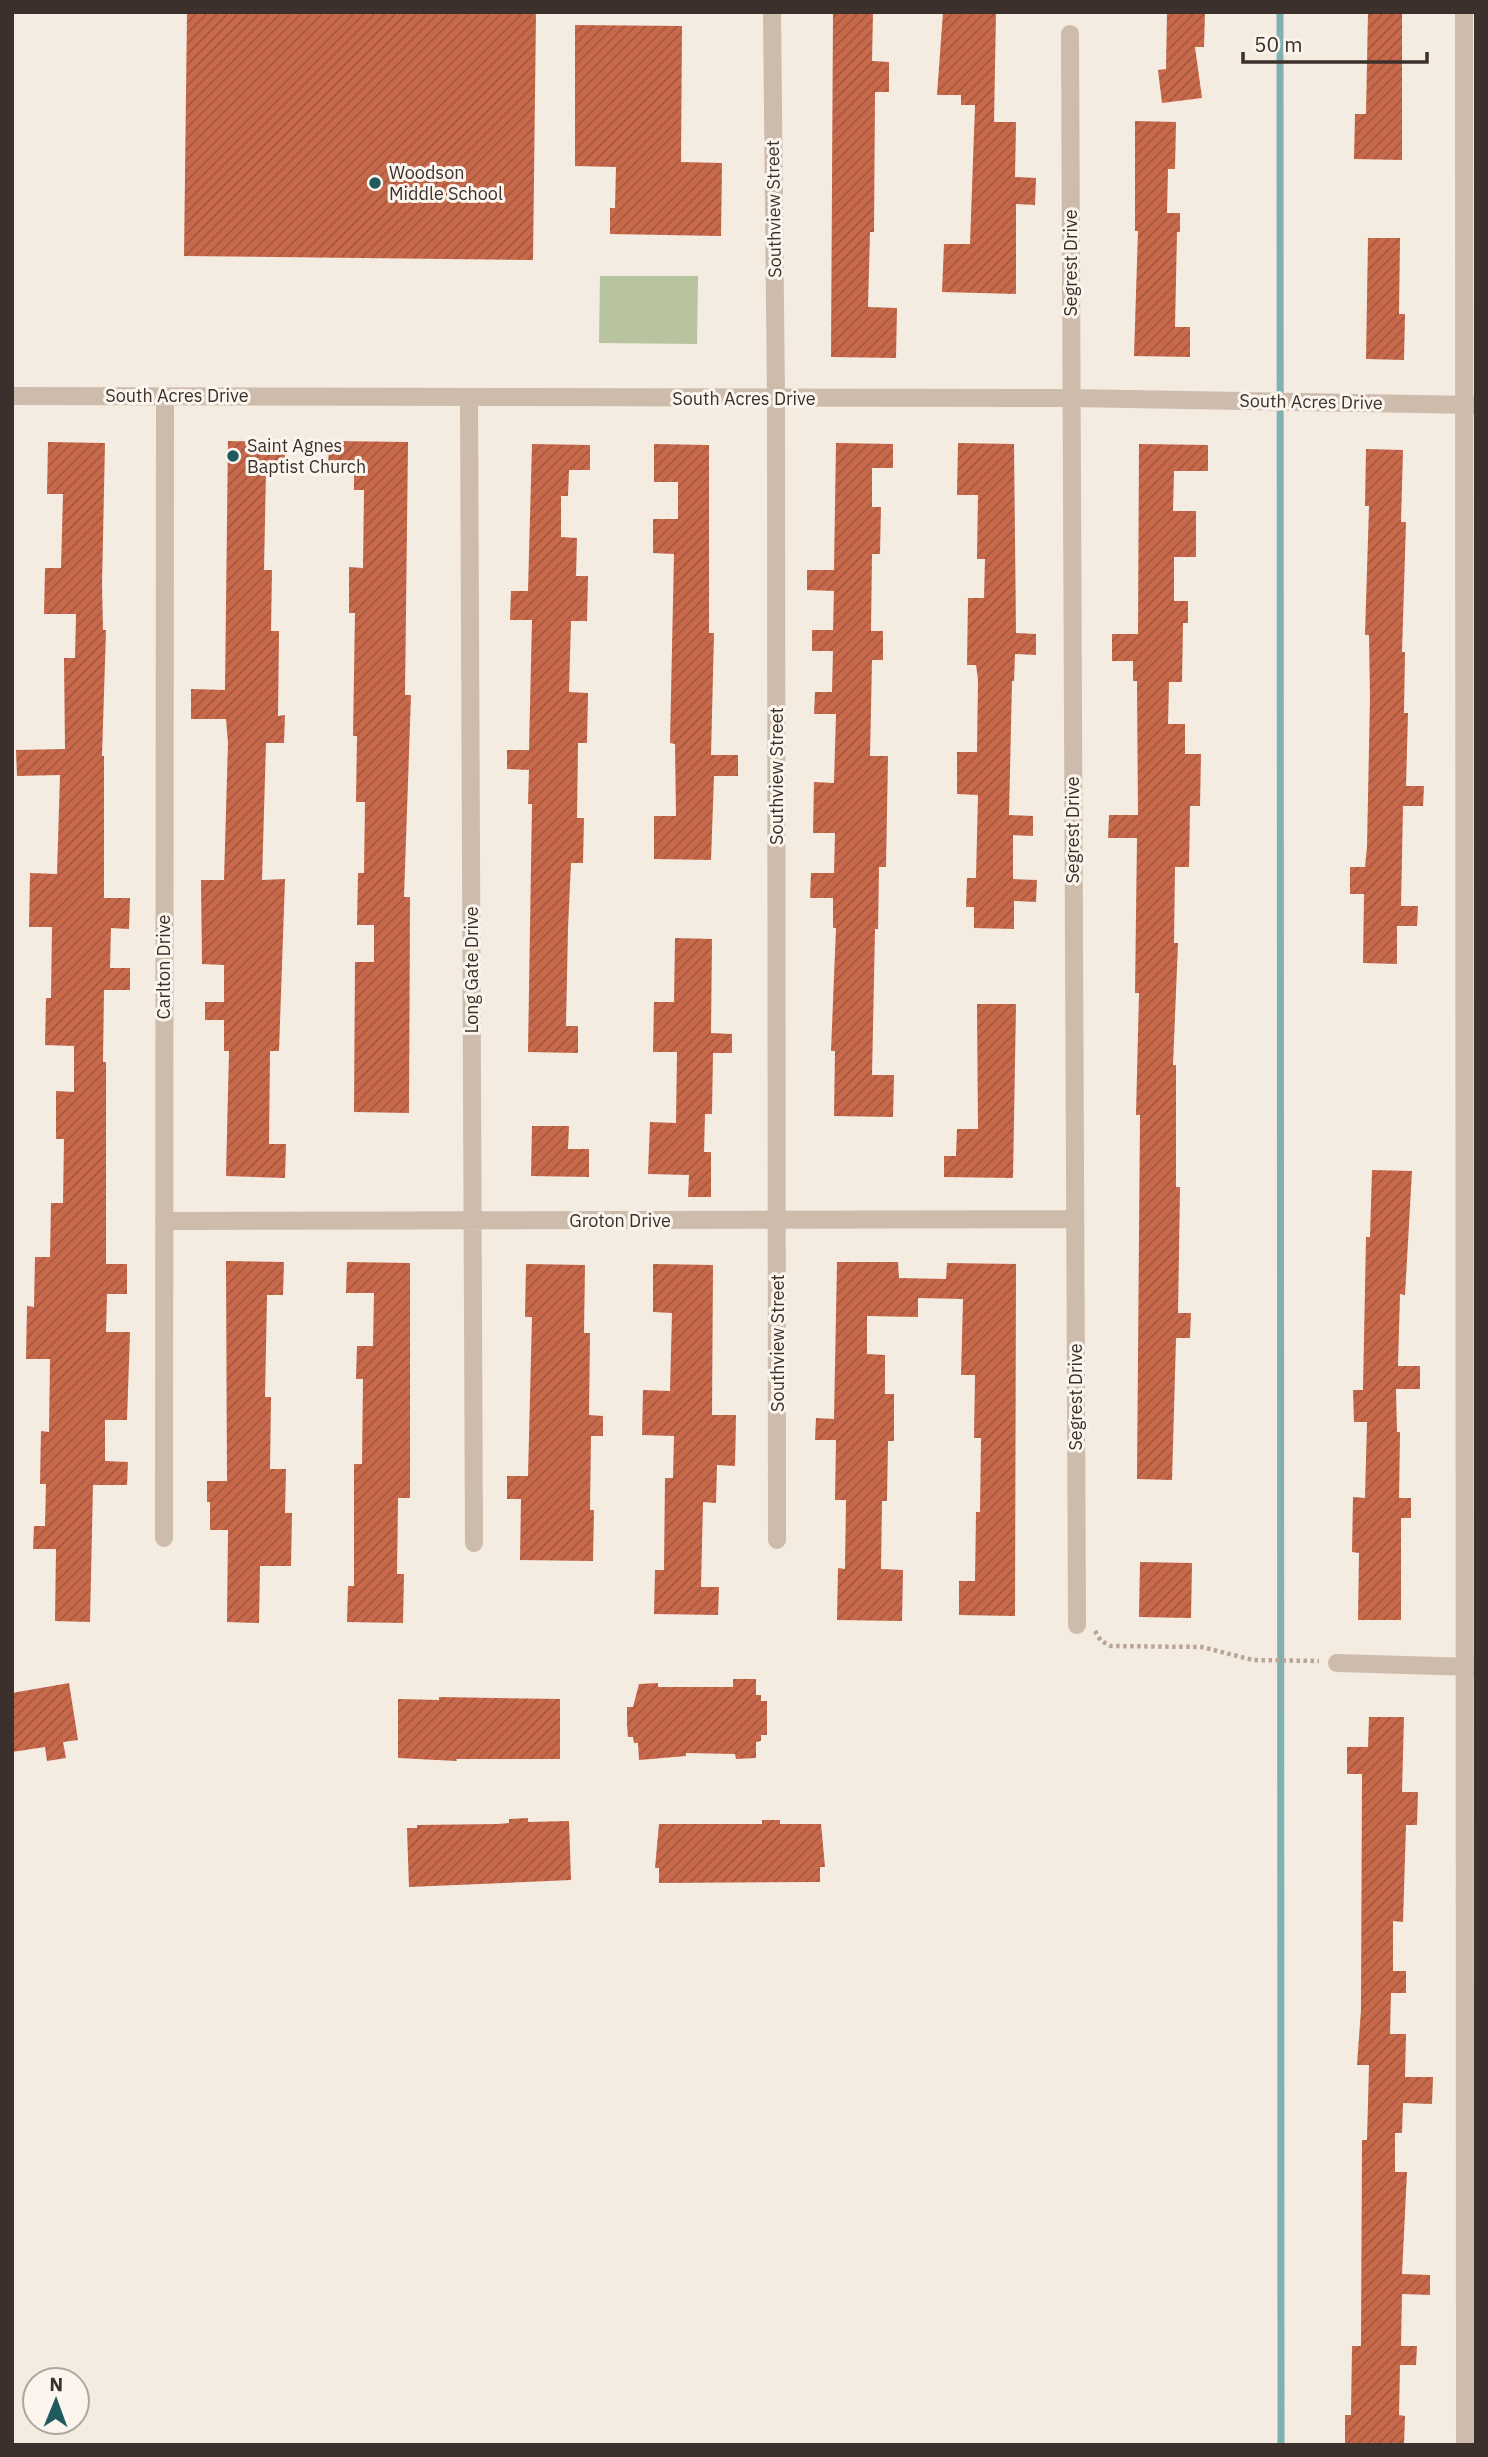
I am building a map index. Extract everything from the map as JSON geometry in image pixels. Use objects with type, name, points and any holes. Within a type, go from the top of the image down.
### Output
[{"type":"street","name":"Southview Street","points":[[772,12],[776,399],[777,1540]]},
{"type":"street","points":[[1464,12],[1470,89],[1470,2207],[1465,2445]]},
{"type":"street","name":"Segrest Drive","points":[[1070,34],[1077,1625]]},
{"type":"street","name":"South Acres Drive","points":[[12,396],[776,399],[1072,397],[1470,405]]},
{"type":"street","name":"Carlton Drive","points":[[164,1538],[165,396]]},
{"type":"street","name":"Long Gate Drive","points":[[469,398],[474,1543]]},
{"type":"street","name":"Groton Drive","points":[[164,1221],[778,1222],[1075,1219]]},
{"type":"street","points":[[1337,1663],[1470,1667]]},
{"type":"path","points":[[1077,1625],[1091,1625],[1101,1641],[1111,1646],[1202,1647],[1254,1660],[1307,1660]]},
{"type":"green space","points":[[600,276],[698,276],[697,344],[599,343]]},
{"type":"building","points":[[187,12],[536,12],[533,260],[184,256]]},
{"type":"building","points":[[833,12],[873,12],[872,61],[889,62],[889,92],[875,92],[874,232],[870,232],[868,307],[897,308],[896,358],[831,357]]},
{"type":"building","points":[[943,12],[996,12],[994,122],[1016,122],[1015,177],[1036,178],[1035,205],[1016,204],[1016,294],[942,292],[944,244],[970,244],[975,105],[961,105],[961,95],[937,95]]},
{"type":"building","points":[[1167,12],[1205,12],[1204,47],[1195,47],[1202,98],[1162,103],[1158,70],[1166,69]]},
{"type":"building","points":[[1368,12],[1402,12],[1402,160],[1354,159],[1355,114],[1366,114]]},
{"type":"building","points":[[575,25],[682,26],[681,162],[722,163],[721,236],[610,234],[610,208],[615,208],[616,167],[575,166]]},
{"type":"building","points":[[1135,121],[1176,122],[1175,169],[1168,169],[1167,213],[1180,213],[1180,232],[1177,232],[1175,327],[1190,327],[1190,357],[1134,356],[1138,231],[1135,231]]},
{"type":"building","points":[[1368,238],[1400,238],[1399,314],[1405,314],[1404,360],[1366,359]]},
{"type":"building","points":[[228,441],[285,442],[285,470],[266,469],[264,570],[272,570],[271,631],[279,631],[278,716],[285,715],[284,743],[266,743],[262,880],[285,879],[279,1051],[270,1051],[269,1144],[286,1144],[285,1178],[226,1176],[229,1051],[224,1051],[224,1020],[205,1020],[205,1002],[224,1002],[224,965],[202,964],[201,880],[224,880],[228,743],[226,719],[191,719],[191,689],[225,690]]},
{"type":"building","points":[[329,441],[408,442],[405,695],[411,695],[404,897],[410,897],[409,1113],[354,1112],[355,962],[374,962],[374,925],[357,925],[358,873],[364,873],[365,802],[356,802],[357,736],[353,736],[355,613],[349,613],[349,567],[363,568],[364,490],[354,490],[354,473],[328,472]]},
{"type":"building","points":[[48,442],[105,443],[102,585],[103,630],[106,630],[102,756],[104,898],[130,898],[129,929],[111,928],[110,968],[130,968],[130,990],[104,990],[103,1062],[106,1062],[106,1264],[127,1264],[127,1294],[107,1294],[106,1332],[130,1332],[127,1420],[105,1420],[105,1461],[128,1462],[127,1485],[93,1485],[90,1622],[55,1621],[56,1549],[33,1549],[34,1526],[45,1526],[46,1484],[40,1484],[41,1431],[49,1432],[50,1359],[26,1359],[27,1306],[34,1307],[35,1257],[50,1257],[51,1203],[63,1203],[64,1139],[56,1139],[56,1091],[74,1092],[74,1046],[45,1045],[46,998],[51,998],[52,927],[29,927],[30,873],[57,874],[60,775],[17,776],[16,750],[65,749],[64,658],[75,658],[76,614],[44,614],[45,568],[61,568],[63,494],[47,494]]},
{"type":"building","points":[[836,443],[893,444],[893,468],[872,468],[872,507],[881,507],[880,554],[872,554],[871,631],[883,631],[883,660],[872,660],[870,756],[888,756],[886,867],[879,867],[878,929],[875,929],[872,1075],[894,1075],[893,1117],[834,1116],[835,1051],[831,1051],[836,928],[833,928],[833,898],[810,898],[811,873],[834,873],[835,833],[813,833],[814,782],[834,783],[836,714],[814,714],[815,692],[832,692],[833,651],[812,651],[812,630],[833,630],[834,591],[807,590],[807,570],[834,570]]},
{"type":"building","points":[[958,443],[1014,444],[1016,633],[1036,634],[1036,655],[1015,654],[1012,681],[1009,815],[1033,816],[1033,836],[1013,835],[1013,879],[1037,880],[1036,902],[1014,901],[1014,929],[974,928],[974,907],[966,907],[967,878],[976,878],[978,795],[957,794],[957,752],[977,752],[978,680],[976,665],[967,665],[968,598],[984,598],[985,559],[977,559],[978,495],[957,495]]},
{"type":"building","points":[[532,444],[590,445],[590,470],[569,470],[568,496],[561,496],[561,537],[577,538],[576,576],[588,576],[587,621],[571,621],[569,692],[588,693],[587,743],[578,743],[577,818],[584,818],[583,863],[571,863],[568,928],[566,1026],[578,1026],[578,1053],[528,1052],[532,804],[528,804],[529,770],[507,769],[507,750],[529,750],[532,620],[510,620],[511,591],[528,591]]},
{"type":"building","points":[[654,444],[709,445],[709,633],[714,633],[711,755],[738,755],[738,776],[714,776],[711,860],[654,859],[654,816],[676,816],[675,744],[670,743],[674,554],[653,553],[653,519],[678,519],[678,482],[654,482]]},
{"type":"building","points":[[1139,444],[1208,445],[1208,471],[1174,471],[1173,511],[1196,511],[1196,557],[1174,557],[1174,601],[1188,601],[1188,623],[1183,623],[1182,682],[1169,682],[1168,724],[1185,724],[1185,754],[1201,754],[1200,806],[1190,806],[1189,867],[1175,867],[1174,943],[1178,943],[1173,1065],[1176,1065],[1176,1187],[1180,1187],[1178,1313],[1191,1313],[1190,1338],[1176,1338],[1172,1480],[1137,1479],[1140,1115],[1136,1115],[1139,993],[1135,993],[1137,838],[1108,838],[1109,815],[1138,815],[1137,681],[1133,681],[1133,661],[1112,661],[1112,634],[1138,634]]},
{"type":"building","points":[[1366,449],[1403,450],[1401,522],[1406,522],[1402,652],[1405,652],[1404,713],[1408,713],[1406,786],[1424,786],[1423,806],[1403,806],[1401,906],[1418,906],[1417,926],[1397,926],[1397,964],[1363,963],[1364,894],[1350,894],[1350,867],[1365,867],[1367,847],[1370,697],[1369,635],[1365,635],[1369,506],[1365,506]]},
{"type":"building","points":[[675,938],[712,939],[711,1033],[732,1034],[732,1053],[713,1053],[712,1114],[705,1114],[704,1152],[711,1152],[711,1197],[688,1197],[689,1175],[648,1174],[650,1122],[676,1123],[677,1052],[653,1052],[654,1002],[674,1002]]},
{"type":"building","points":[[977,1004],[1016,1004],[1013,1178],[944,1177],[944,1156],[956,1156],[957,1129],[978,1129]]},
{"type":"building","points":[[532,1126],[569,1126],[568,1149],[589,1149],[589,1177],[531,1176]]},
{"type":"building","points":[[1372,1170],[1412,1171],[1405,1295],[1400,1294],[1398,1366],[1420,1366],[1420,1389],[1396,1389],[1397,1432],[1400,1432],[1399,1498],[1411,1498],[1411,1518],[1401,1518],[1401,1620],[1358,1620],[1359,1553],[1352,1552],[1353,1497],[1365,1498],[1367,1422],[1354,1422],[1353,1390],[1363,1390],[1366,1237],[1370,1237]]},
{"type":"building","points":[[226,1261],[284,1262],[283,1295],[267,1295],[265,1397],[271,1397],[270,1469],[286,1469],[285,1513],[292,1513],[291,1566],[260,1566],[259,1623],[227,1622],[228,1530],[210,1530],[210,1502],[207,1502],[207,1481],[227,1481]]},
{"type":"building","points":[[347,1262],[410,1263],[410,1498],[398,1498],[397,1574],[404,1574],[403,1623],[347,1622],[348,1586],[354,1586],[354,1464],[362,1464],[363,1379],[356,1379],[357,1346],[373,1346],[374,1293],[346,1293]]},
{"type":"building","points":[[837,1262],[898,1262],[899,1278],[946,1279],[947,1263],[1016,1264],[1015,1616],[959,1615],[959,1581],[975,1581],[976,1512],[980,1512],[981,1438],[974,1438],[975,1375],[961,1375],[963,1299],[918,1298],[918,1317],[867,1316],[867,1354],[885,1355],[885,1394],[894,1394],[894,1441],[888,1441],[887,1501],[882,1501],[881,1569],[903,1570],[902,1621],[837,1620],[838,1568],[845,1569],[846,1500],[835,1500],[836,1440],[815,1440],[816,1418],[834,1419]]},
{"type":"building","points":[[526,1264],[585,1265],[584,1333],[590,1333],[589,1415],[603,1416],[603,1436],[591,1436],[590,1510],[594,1510],[593,1561],[520,1560],[521,1499],[507,1499],[507,1476],[528,1476],[532,1317],[525,1317]]},
{"type":"building","points":[[653,1264],[713,1265],[712,1415],[736,1415],[735,1466],[717,1465],[716,1503],[703,1502],[701,1587],[719,1587],[718,1615],[654,1614],[655,1570],[664,1570],[665,1478],[673,1478],[674,1436],[642,1435],[643,1390],[670,1391],[672,1313],[653,1312]]},
{"type":"building","points":[[1140,1562],[1192,1563],[1191,1618],[1139,1617]]},
{"type":"building","points":[[733,1679],[756,1679],[756,1695],[761,1695],[761,1701],[767,1701],[767,1735],[761,1735],[761,1741],[756,1742],[756,1758],[736,1759],[735,1754],[686,1753],[686,1756],[639,1760],[638,1743],[634,1743],[633,1737],[628,1737],[627,1707],[633,1707],[639,1684],[658,1683],[658,1687],[733,1687]]},
{"type":"building","points":[[69,1683],[78,1740],[63,1742],[66,1758],[47,1761],[45,1747],[12,1752],[12,1693]]},
{"type":"building","points":[[439,1697],[560,1699],[560,1759],[456,1759],[457,1761],[398,1758],[398,1699],[439,1700]]},
{"type":"building","points":[[1369,1717],[1404,1717],[1402,1792],[1418,1792],[1417,1825],[1406,1825],[1403,1922],[1393,1921],[1393,1971],[1406,1971],[1406,1993],[1391,1993],[1390,2034],[1406,2034],[1405,2077],[1433,2077],[1432,2104],[1403,2103],[1402,2133],[1395,2133],[1395,2172],[1407,2172],[1402,2274],[1430,2275],[1430,2295],[1402,2294],[1401,2346],[1417,2346],[1416,2365],[1400,2365],[1399,2415],[1405,2416],[1404,2445],[1345,2445],[1345,2415],[1351,2415],[1352,2346],[1361,2346],[1362,2140],[1367,2140],[1369,2065],[1357,2065],[1361,2010],[1362,1774],[1347,1774],[1347,1747],[1368,1747]]},
{"type":"building","points":[[528,1818],[528,1822],[569,1821],[571,1880],[409,1887],[407,1828],[417,1828],[417,1825],[498,1824],[509,1823],[509,1819]]},
{"type":"building","points":[[762,1820],[780,1820],[780,1824],[821,1824],[825,1867],[820,1867],[820,1882],[659,1883],[659,1868],[655,1868],[659,1824],[762,1824]]},
{"type":"waterway","points":[[1280,12],[1281,2445]]},
{"type":"place","name":"Woodson Middle School","points":[[375,183]]},
{"type":"place","name":"Saint Agnes Baptist Church","points":[[233,456]]}]
